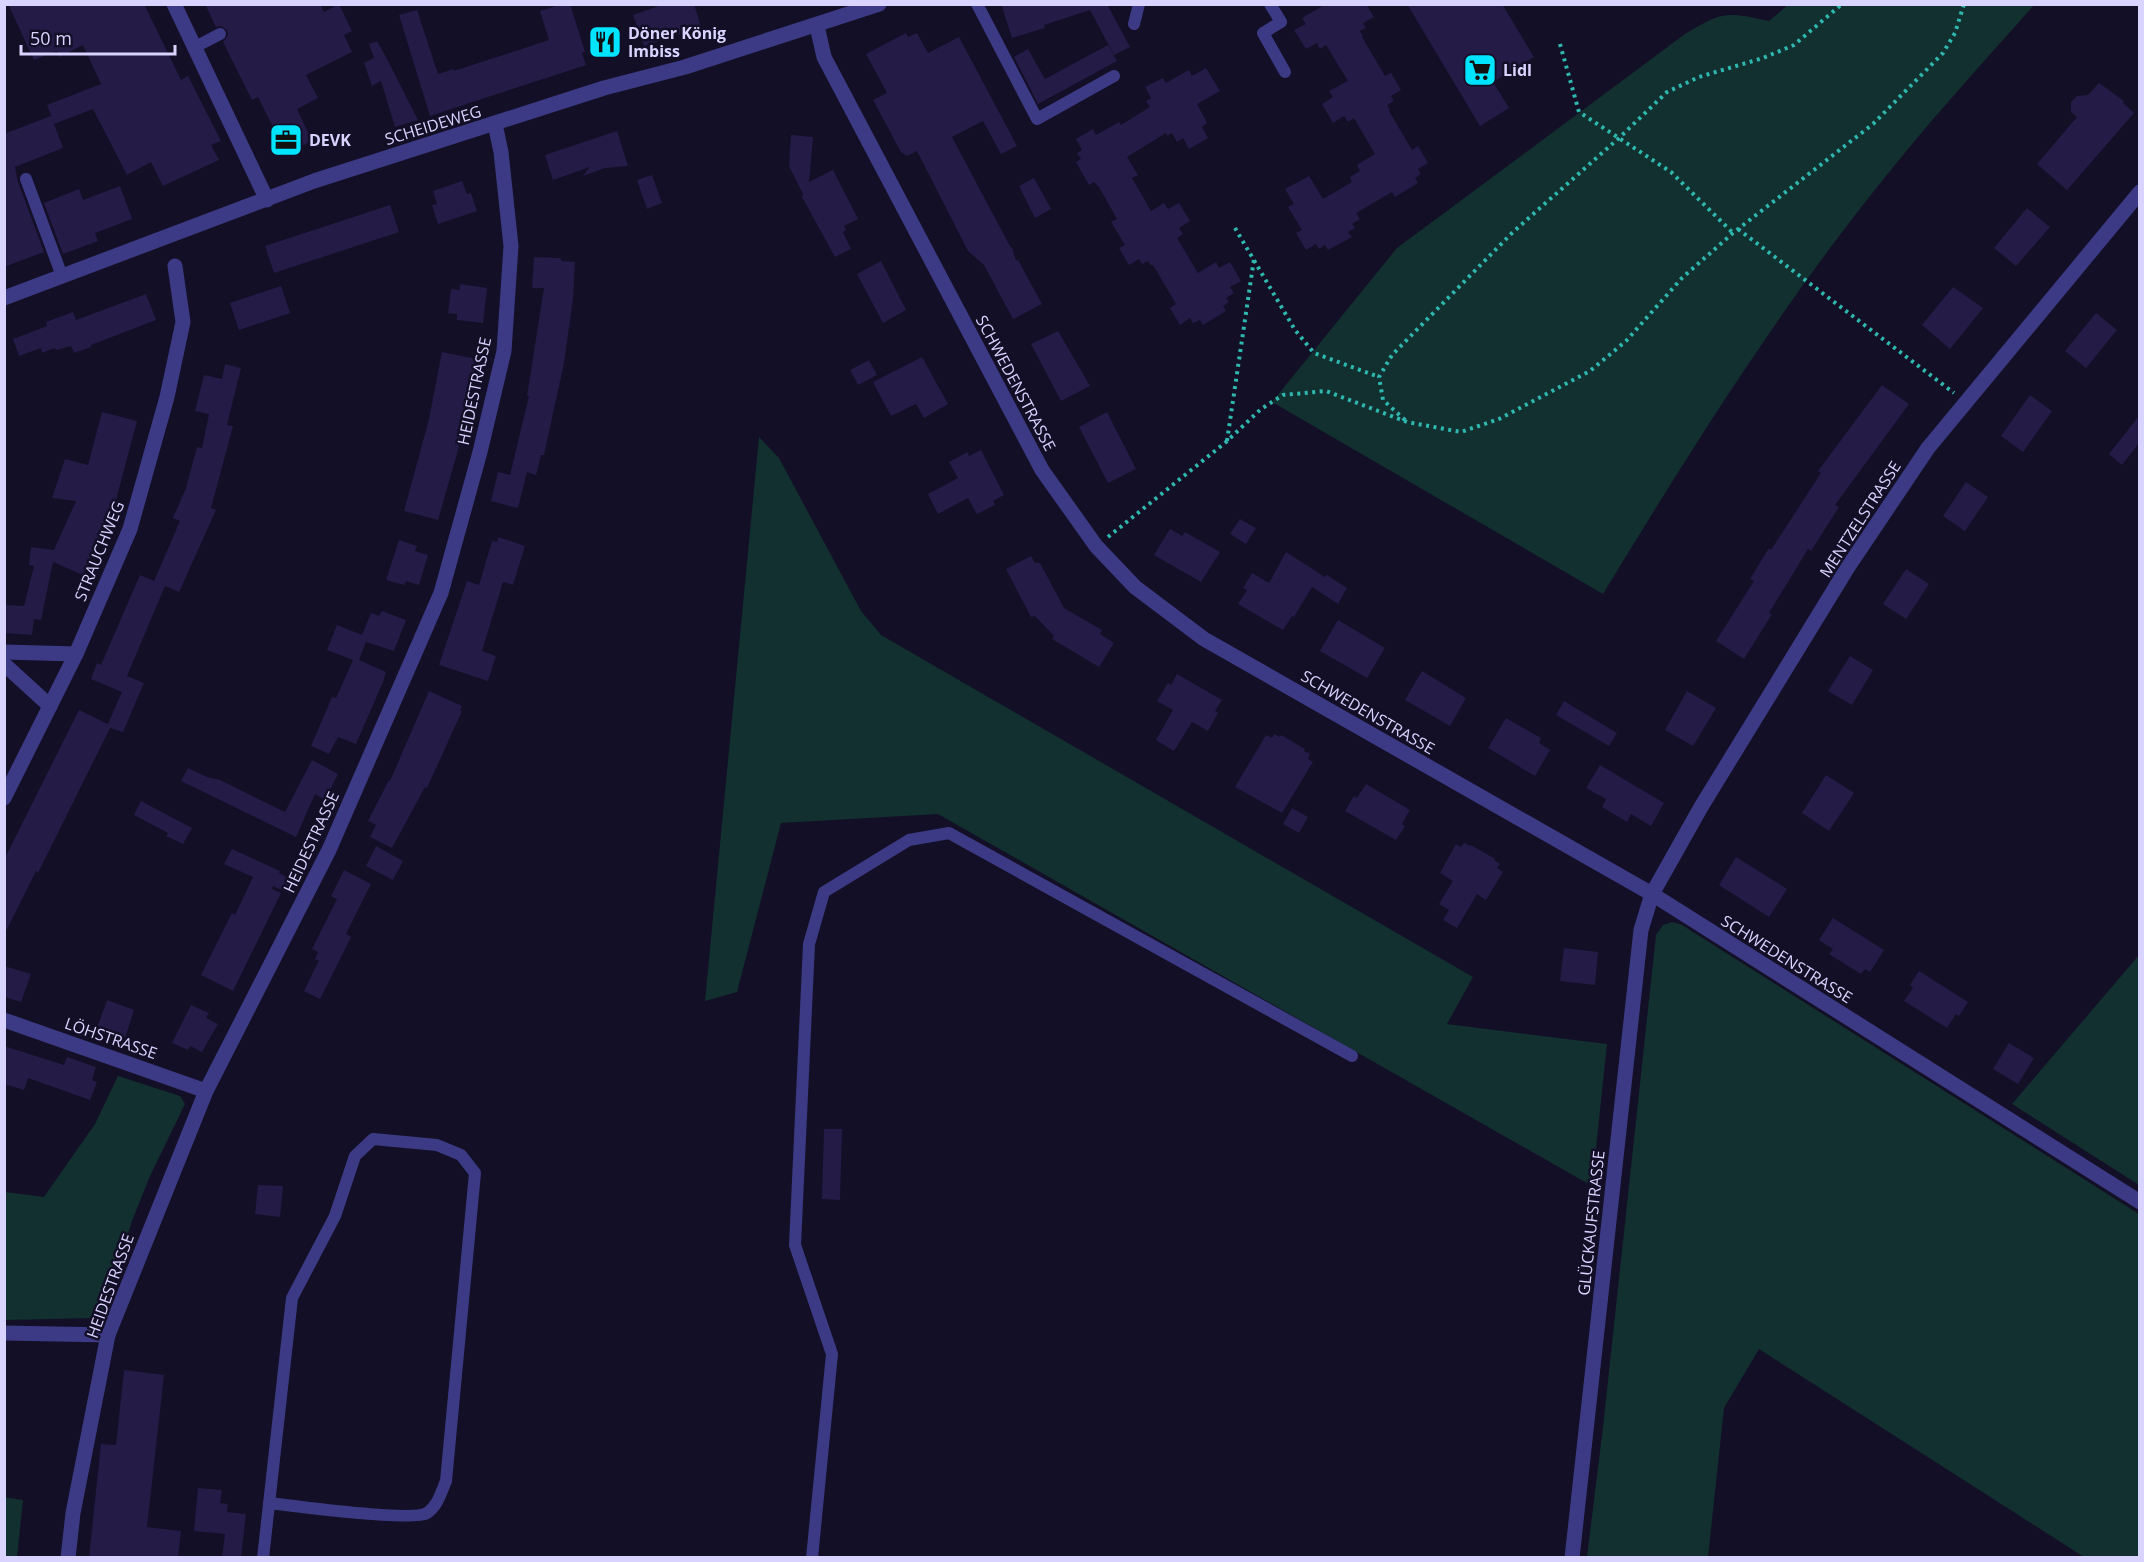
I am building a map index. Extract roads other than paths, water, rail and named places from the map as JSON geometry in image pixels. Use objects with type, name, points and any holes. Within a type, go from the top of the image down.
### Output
[{"type":"street","points":[[174,4],[267,200]]},
{"type":"street","name":"SCHEIDEWEG","points":[[4,298],[314,181],[604,88],[706,61],[879,4]]},
{"type":"street","name":"SCHWEDENSTRASSE","points":[[817,26],[824,57],[1042,470],[1096,546],[1135,587],[1204,639],[1652,894],[2139,1202]]},
{"type":"street","name":"HEIDESTRASSE","points":[[68,1557],[73,1513],[108,1335],[206,1091],[329,850],[441,593],[480,452],[504,351],[511,246],[501,152],[495,124]]},
{"type":"street","name":"MENTZELSTRASSE","points":[[1652,894],[1701,807],[1848,567],[1928,448],[2139,192]]},
{"type":"street","name":"STRAUCHWEG","points":[[4,798],[76,654],[130,529],[167,397],[183,322],[175,266]]},
{"type":"street","points":[[4,652],[76,654]]},
{"type":"street","points":[[4,664],[50,706]]},
{"type":"street","name":"GLÜCKAUFSTRASSE","points":[[1572,1557],[1641,930],[1652,894]]},
{"type":"street","name":"LÖHSTRASSE","points":[[4,1020],[206,1091]]},
{"type":"street","points":[[4,1332],[108,1335]]},
{"type":"lane","points":[[977,4],[1037,119],[1114,76]]},
{"type":"lane","points":[[1134,24],[1139,4]]},
{"type":"lane","points":[[1270,4],[1281,22],[1263,33],[1285,72]]},
{"type":"lane","points":[[195,47],[220,34]]},
{"type":"lane","points":[[26,179],[62,276]]},
{"type":"lane","points":[[812,1557],[832,1354],[795,1245],[808,944],[824,892],[909,840],[949,833],[1352,1056]]},
{"type":"lane","points":[[262,1557],[292,1298],[334,1216],[355,1156],[373,1139],[437,1145],[461,1155],[475,1173],[446,1481],[436,1503],[426,1514],[398,1516],[269,1503]]},
{"type":"place","name":"Döner König Imbiss","points":[[605,42]]},
{"type":"place","name":"Lidl","points":[[1480,70]]},
{"type":"place","name":"DEVK","points":[[286,140]]}]
